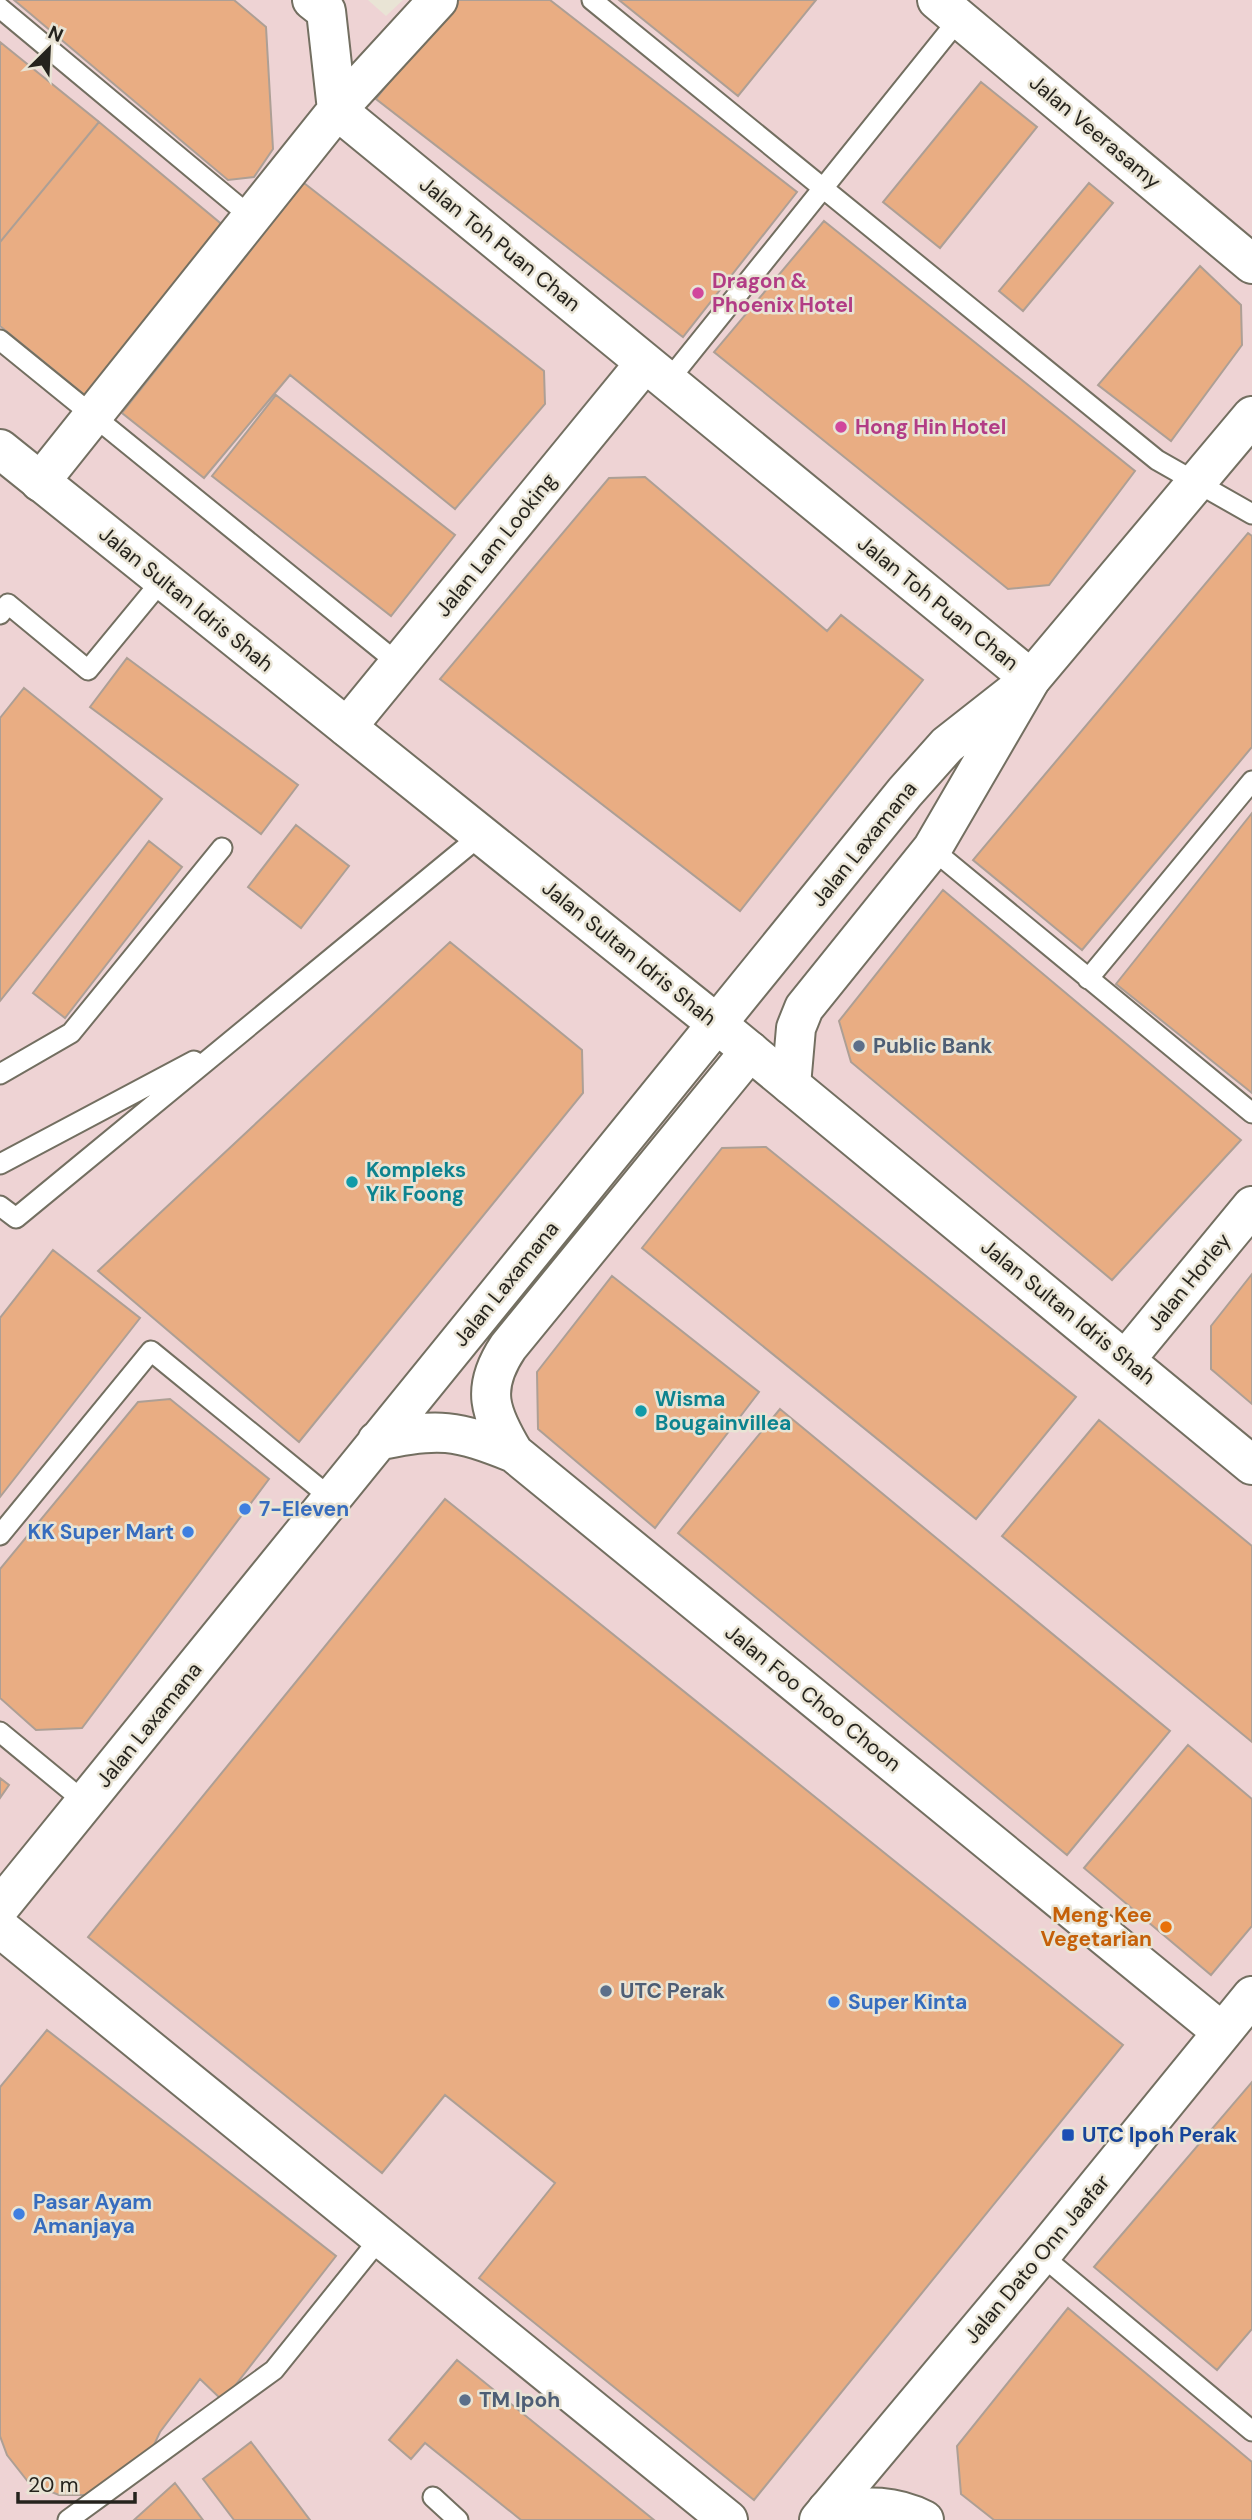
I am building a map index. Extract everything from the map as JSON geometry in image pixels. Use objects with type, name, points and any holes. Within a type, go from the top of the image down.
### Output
[{"type":"main road","points":[[312,0],[326,11],[337,110]]},
{"type":"main road","points":[[40,481],[337,110],[438,0]]},
{"type":"main road","name":"Jalan Veerasamy","points":[[948,9],[1252,264]]},
{"type":"main road","name":"Jalan Toh Puan Chan","points":[[337,110],[1031,679]]},
{"type":"main road","name":"Jalan Lam Looking","points":[[347,727],[399,664],[656,372]]},
{"type":"main road","name":"Jalan Laxamana","points":[[791,1085],[796,1028],[804,1008],[932,849],[1031,679],[1252,416]]},
{"type":"main road","name":"Jalan Sultan Idris Shah","points":[[0,449],[717,1024],[1252,1465]]},
{"type":"main road","name":"Jalan Laxamana","points":[[0,1908],[905,792],[947,745],[1031,679]]},
{"type":"main road","points":[[514,1453],[496,1423],[491,1392],[496,1366],[750,1051]]},
{"type":"main road","name":"Jalan Horley","points":[[1126,1359],[1252,1206]]},
{"type":"main road","name":"Jalan Foo Choo Choon","points":[[377,1441],[419,1432],[449,1432],[483,1440],[514,1453],[1222,2032]]},
{"type":"main road","points":[[0,1928],[728,2520]]},
{"type":"main road","name":"Jalan Dato Onn Jaafar","points":[[823,2515],[1041,2255],[1252,1996]]},
{"type":"main road","points":[[823,2515],[876,2506],[906,2511],[924,2520]]},
{"type":"lane","points":[[592,0],[1157,460],[1252,514]]},
{"type":"lane","points":[[0,8],[251,218]]},
{"type":"lane","points":[[656,372],[823,188],[948,9]]},
{"type":"lane","points":[[0,340],[399,664]]},
{"type":"lane","points":[[0,614],[8,604],[88,670],[163,579]]},
{"type":"lane","points":[[1088,979],[1252,781]]},
{"type":"lane","points":[[0,1206],[16,1218],[481,835]]},
{"type":"lane","points":[[0,1074],[71,1033],[222,848]]},
{"type":"lane","points":[[932,849],[1252,1113]]},
{"type":"lane","points":[[0,1164],[231,1041]]},
{"type":"lane","points":[[0,1535],[151,1350],[331,1497]]},
{"type":"lane","points":[[0,1732],[86,1803]]},
{"type":"lane","points":[[68,2520],[274,2370],[381,2238]]},
{"type":"lane","points":[[1041,2255],[1252,2431]]},
{"type":"lane","points":[[433,2497],[458,2520]]},
{"type":"shaded area","points":[[0,0],[368,0],[386,16],[403,0],[1252,0],[1252,2520],[0,2520]]},
{"type":"building","points":[[14,0],[234,0],[266,27],[273,149],[254,177],[228,180]]},
{"type":"building","points":[[454,0],[550,0],[797,192],[683,337],[376,99]]},
{"type":"building","points":[[619,0],[816,0],[738,96]]},
{"type":"building","points":[[0,42],[99,122],[0,242]]},
{"type":"building","points":[[981,82],[1037,127],[940,248],[883,202]]},
{"type":"building","points":[[99,122],[225,227],[86,396],[0,326],[0,242]]},
{"type":"building","points":[[304,183],[544,371],[545,404],[455,509],[290,375],[204,478],[122,413]]},
{"type":"building","points":[[1089,183],[1113,203],[1023,311],[999,291]]},
{"type":"building","points":[[824,221],[1135,471],[1049,585],[1008,589],[714,352]]},
{"type":"building","points":[[1200,266],[1241,305],[1242,345],[1171,441],[1098,385]]},
{"type":"building","points":[[276,395],[455,535],[391,616],[212,476]]},
{"type":"building","points":[[645,477],[827,631],[841,615],[923,680],[740,911],[440,679],[609,478]]},
{"type":"building","points":[[1248,533],[1252,536],[1252,747],[1082,950],[973,860]]},
{"type":"building","points":[[127,658],[298,785],[261,834],[90,707]]},
{"type":"building","points":[[24,688],[162,799],[0,1001],[0,718]]},
{"type":"building","points":[[1252,813],[1252,1093],[1116,984]]},
{"type":"building","points":[[296,825],[349,866],[301,928],[248,887]]},
{"type":"building","points":[[149,841],[182,867],[65,1018],[33,993]]},
{"type":"building","points":[[943,890],[1241,1140],[1112,1280],[851,1062],[839,1021]]},
{"type":"building","name":"Kompleks Yik Foong","points":[[450,942],[582,1050],[583,1093],[299,1442],[98,1271]]},
{"type":"building","points":[[766,1147],[1076,1397],[976,1519],[642,1248],[722,1148]]},
{"type":"building","points":[[53,1250],[140,1318],[0,1497],[0,1318]]},
{"type":"building","points":[[1252,1274],[1252,1404],[1211,1369],[1211,1326]]},
{"type":"building","name":"Wisma Bougainvillea","points":[[612,1276],[759,1392],[655,1528],[538,1429],[537,1372]]},
{"type":"building","points":[[170,1399],[269,1479],[82,1728],[36,1730],[0,1698],[0,1569],[138,1402]]},
{"type":"building","points":[[780,1409],[1170,1731],[1067,1855],[678,1533]]},
{"type":"building","points":[[1099,1420],[1252,1546],[1252,1742],[1002,1536]]},
{"type":"building","name":"UTC Perak","points":[[445,1499],[1123,2045],[754,2500],[479,2278],[555,2183],[445,2095],[382,2173],[88,1937]]},
{"type":"building","points":[[1188,1745],[1252,1799],[1252,1926],[1211,1975],[1084,1868]]},
{"type":"building","points":[[0,1778],[9,1785],[0,1798]]},
{"type":"building","points":[[47,2030],[336,2256],[223,2401],[200,2379],[160,2432],[146,2462],[90,2495],[59,2495],[29,2483],[7,2455],[0,2436],[0,2087]]},
{"type":"building","points":[[1252,2082],[1252,2329],[1217,2370],[1094,2267]]},
{"type":"building","points":[[1068,2308],[1252,2462],[1252,2520],[994,2520],[961,2494],[957,2446]]},
{"type":"building","name":"TM Ipoh","points":[[457,2360],[654,2520],[521,2520],[425,2443],[411,2459],[389,2440]]},
{"type":"building","points":[[251,2442],[310,2520],[234,2520],[203,2479]]},
{"type":"building","points":[[175,2483],[203,2520],[134,2520]]},
{"type":"place","name":"Dragon & Phoenix Hotel","points":[[698,293]]},
{"type":"place","name":"Hong Hin Hotel","points":[[841,427]]},
{"type":"place","name":"Public Bank","points":[[859,1046]]},
{"type":"place","name":"Kompleks Yik Foong","points":[[352,1182]]},
{"type":"place","name":"Wisma Bougainvillea","points":[[641,1411]]},
{"type":"place","name":"7-Eleven","points":[[245,1509]]},
{"type":"place","name":"KK Super Mart","points":[[188,1532]]},
{"type":"place","name":"Meng Kee Vegetarian","points":[[1166,1927]]},
{"type":"place","name":"UTC Perak","points":[[606,1991]]},
{"type":"place","name":"Super Kinta","points":[[834,2002]]},
{"type":"place","name":"UTC Ipoh Perak","points":[[1068,2135]]},
{"type":"place","name":"Pasar Ayam Amanjaya","points":[[19,2214]]},
{"type":"place","name":"TM Ipoh","points":[[465,2400]]}]
